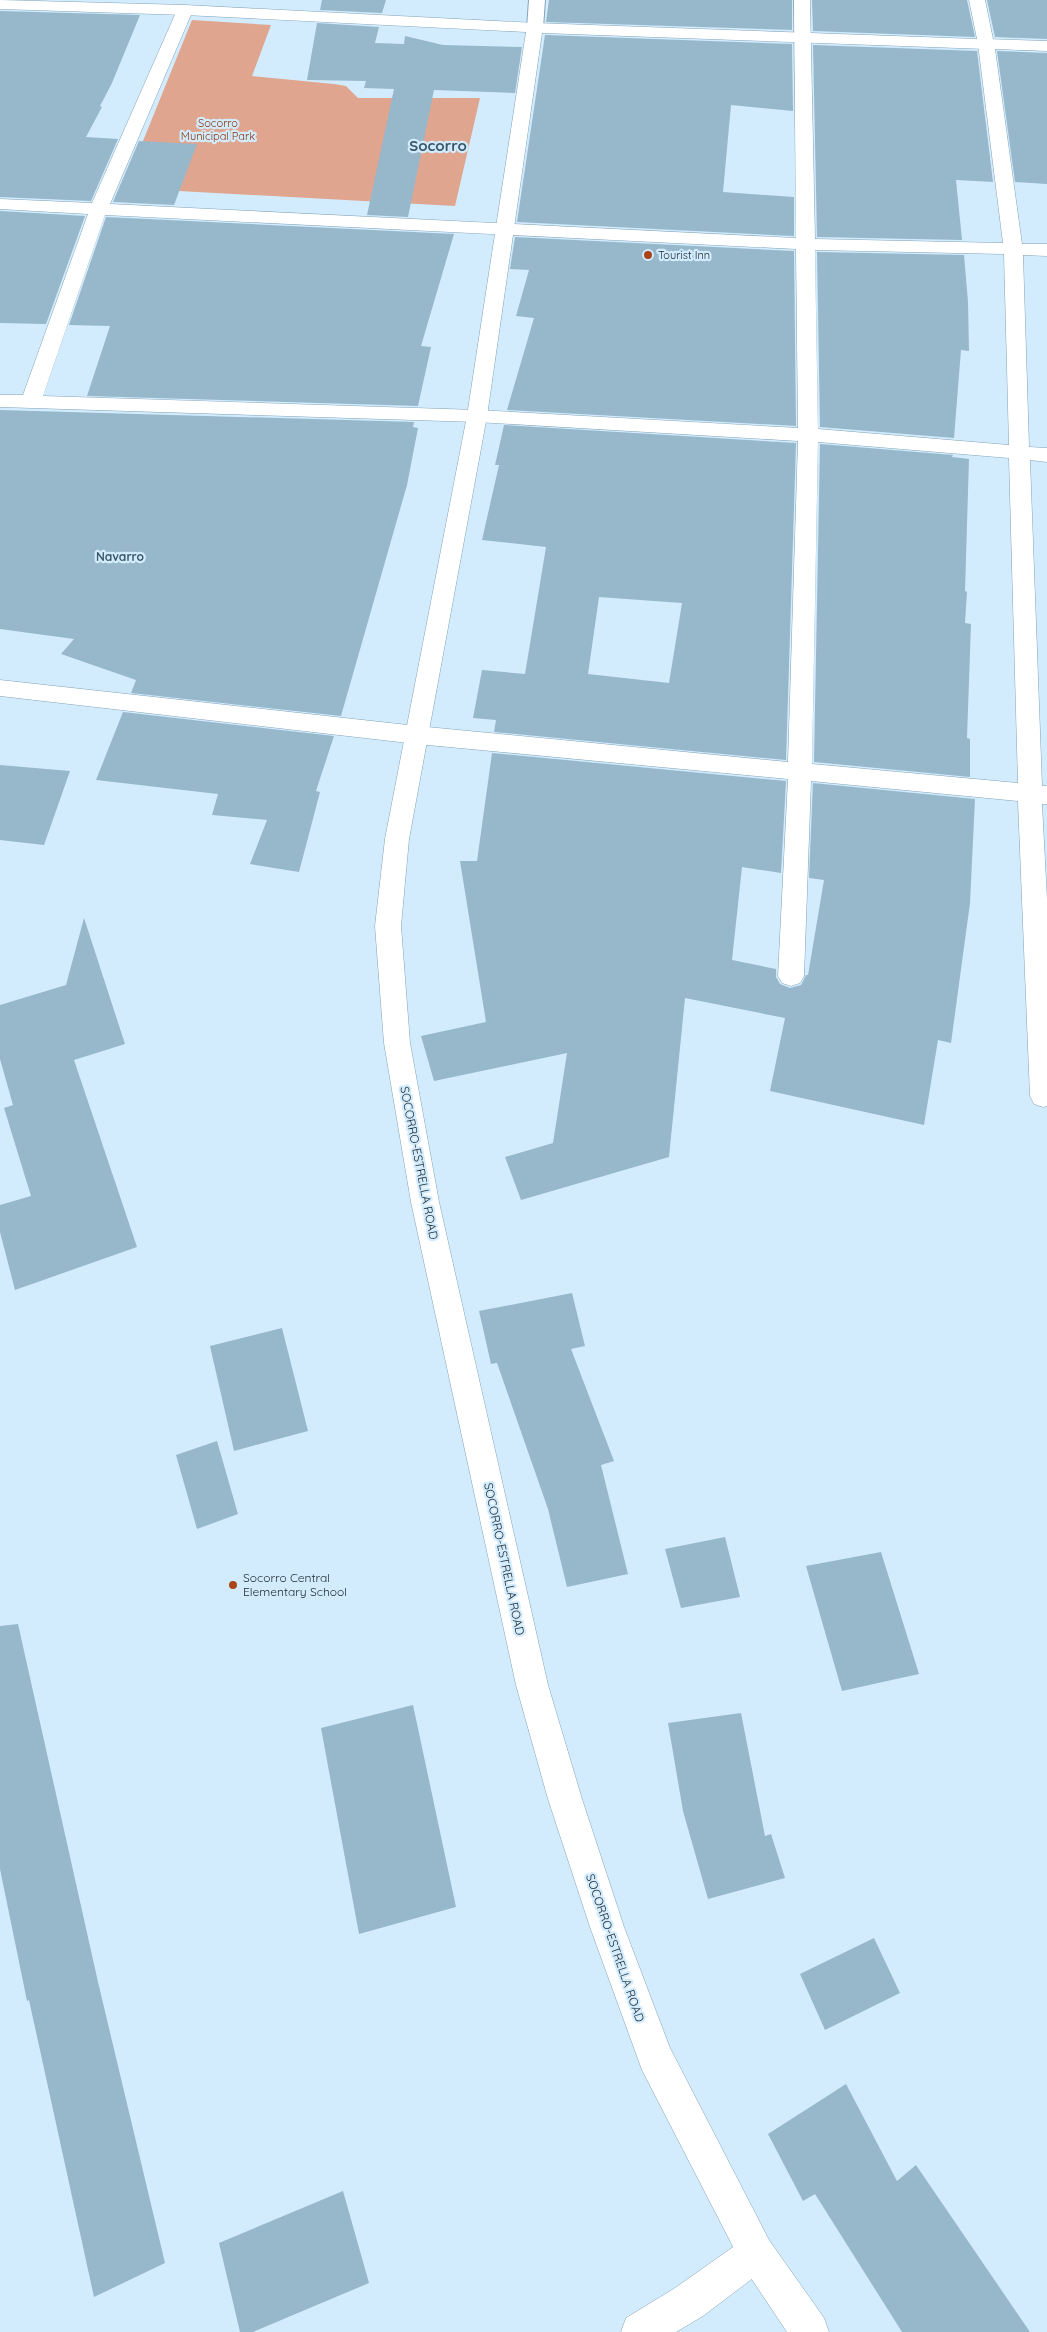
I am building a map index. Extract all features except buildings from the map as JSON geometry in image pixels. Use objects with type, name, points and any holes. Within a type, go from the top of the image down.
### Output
[{"type":"street","points":[[791,976],[800,771],[808,436],[802,0]]},
{"type":"street","points":[[977,0],[986,44],[1013,249],[1018,453],[1038,794],[1043,1096]]},
{"type":"street","points":[[0,4],[185,10],[535,28],[1047,46]]},
{"type":"street","points":[[31,402],[98,210],[185,10]]},
{"type":"street","name":"SOCORRO-ESTRELLA ROAD","points":[[535,28],[476,416],[397,839],[388,926],[397,1044],[425,1202],[529,1676],[565,1799],[604,1918],[654,2057],[756,2253],[810,2332]]},
{"type":"street","points":[[0,204],[806,244],[1047,250]]},
{"type":"street","points":[[0,400],[476,416],[808,436],[1047,455]]},
{"type":"street","points":[[0,688],[417,735],[1038,794]]},
{"type":"street","points":[[640,2332],[689,2302],[756,2253]]},
{"type":"lane","points":[[535,28],[537,0]]},
{"type":"green space","name":"Socorro Municipal Park","points":[[192,20],[271,25],[252,76],[346,86],[358,98],[480,98],[455,206],[124,188]]},
{"type":"place","name":"Tourist Inn","points":[[648,255]]},
{"type":"place","name":"Socorro Central Elementary School","points":[[233,1585]]},
{"type":"district","name":"Socorro","points":[[438,146]]},
{"type":"district","name":"Navarro","points":[[120,557]]}]
